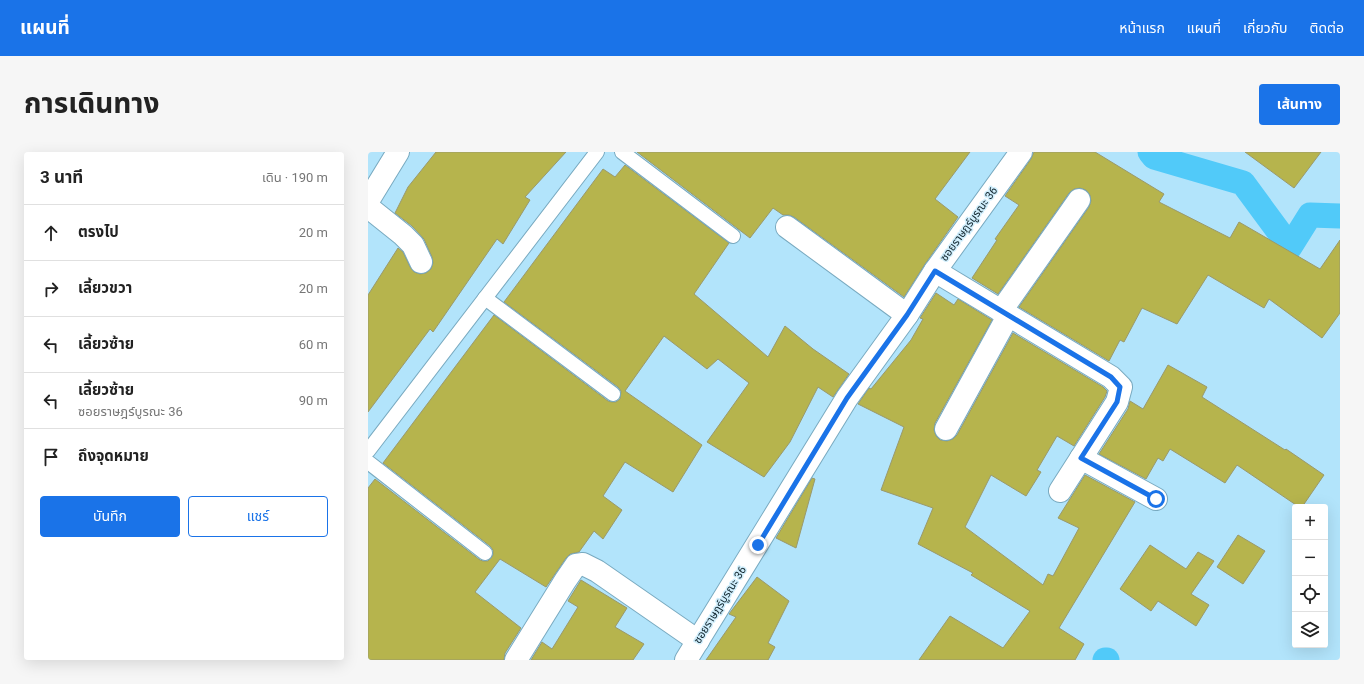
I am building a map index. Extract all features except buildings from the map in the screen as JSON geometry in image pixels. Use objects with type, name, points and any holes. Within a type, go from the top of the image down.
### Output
[{"type":"main road","points":[[368,201],[398,152]]},
{"type":"main road","name":"ซอยราษฎร์บูรณะ 36","points":[[686,660],[847,398],[907,315],[935,271],[1021,152]]},
{"type":"main road","points":[[946,429],[1004,313],[1079,200]]},
{"type":"main road","points":[[368,207],[403,235],[413,246],[421,262]]},
{"type":"main road","points":[[787,227],[907,315]]},
{"type":"main road","points":[[935,271],[1111,377],[1120,387],[1117,402],[1060,491]]},
{"type":"main road","points":[[1081,458],[1156,499]]},
{"type":"main road","points":[[516,660],[565,580],[576,565],[583,564],[597,571],[698,642]]},
{"type":"lane","points":[[368,451],[597,152]]},
{"type":"lane","points":[[622,152],[732,236]]},
{"type":"lane","points":[[485,298],[612,394]]},
{"type":"lane","points":[[368,462],[485,553]]},
{"type":"waterway","points":[[1150,152],[1154,157],[1243,183],[1290,247],[1310,215],[1340,216]]},
{"type":"route","points":[[758,545],[847,398],[907,315],[935,271],[1111,377],[1120,387],[1117,402],[1081,458],[1156,499]]}]
